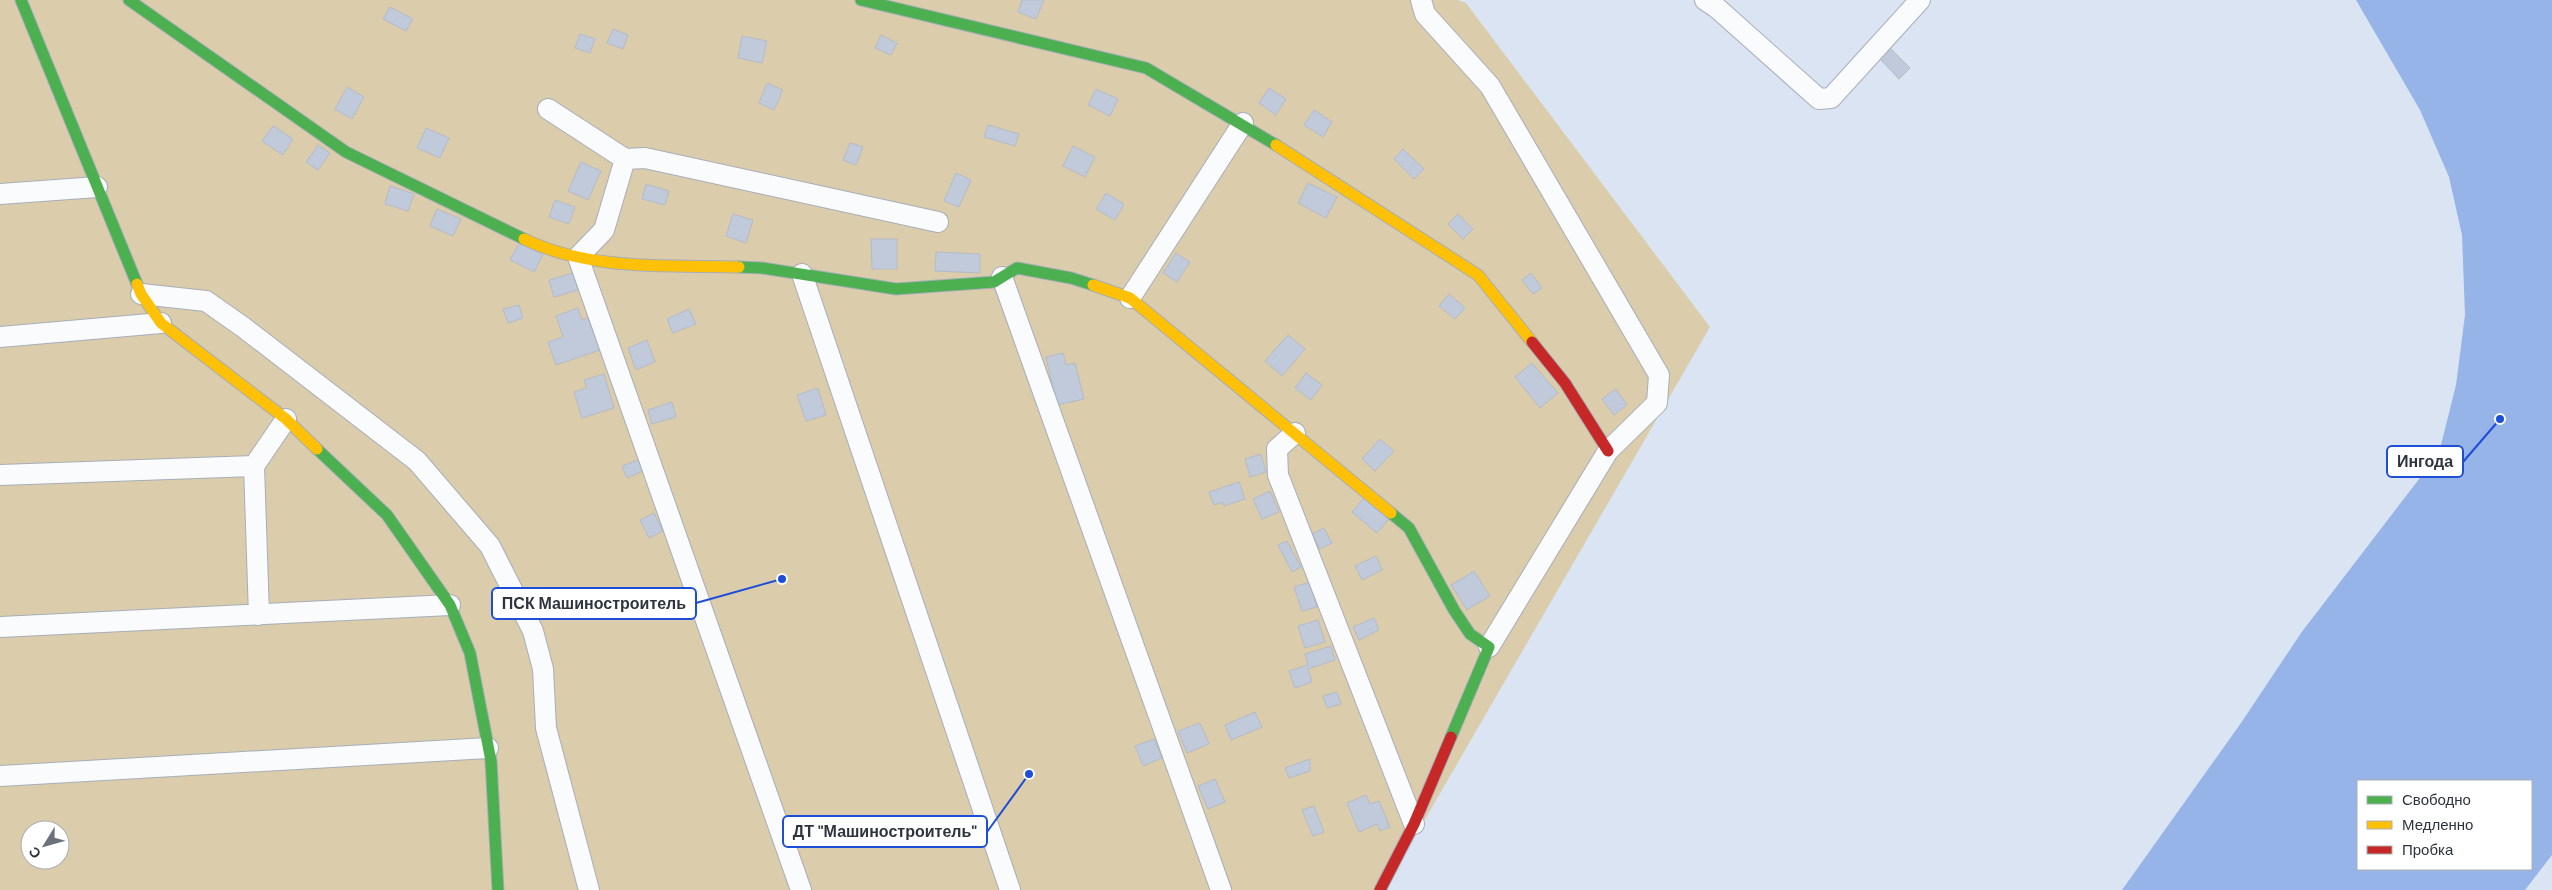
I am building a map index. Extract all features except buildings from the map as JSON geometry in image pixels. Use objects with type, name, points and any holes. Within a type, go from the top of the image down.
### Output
[{"type":"street","points":[[20,0],[141,294],[161,323],[286,419],[387,515],[450,605],[470,653],[488,748],[498,890]]},
{"type":"street","points":[[129,0],[346,152],[543,248],[598,262],[762,268],[896,289],[994,282],[1017,268],[1071,278],[1130,298],[1295,432],[1409,528],[1454,610],[1470,634],[1489,647]]},
{"type":"street","points":[[861,0],[1146,68],[1243,123],[1478,275],[1565,383],[1608,451]]},
{"type":"street","points":[[1380,890],[1414,824],[1489,647],[1608,451],[1657,403],[1659,375],[1490,86],[1425,14],[1421,0]]},
{"type":"street","points":[[1716,3],[1819,99],[1831,98],[1920,0]]},
{"type":"street","points":[[548,109],[625,159],[645,158],[938,222]]},
{"type":"street","points":[[1130,298],[1243,123]]},
{"type":"street","points":[[578,257],[604,230],[625,159]]},
{"type":"street","points":[[0,194],[97,186]]},
{"type":"street","points":[[578,257],[801,890]]},
{"type":"street","points":[[802,274],[878,504],[1010,890]]},
{"type":"street","points":[[1002,277],[1221,890]]},
{"type":"street","points":[[141,294],[206,301],[243,327],[417,461],[490,546],[533,632],[543,669],[546,728],[589,890]]},
{"type":"street","points":[[0,336],[161,323]]},
{"type":"street","points":[[259,615],[254,466],[286,419]]},
{"type":"street","points":[[1295,432],[1278,449],[1278,475],[1414,824]]},
{"type":"street","points":[[0,475],[254,466]]},
{"type":"street","points":[[0,627],[450,605]]},
{"type":"street","points":[[0,776],[488,748]]},
{"type":"shaded area","points":[[0,0],[1458,0],[1466,3],[1710,327],[1384,890],[0,890]]},
{"type":"water","points":[[2356,0],[2552,0],[2552,855],[2525,890],[2122,890],[2241,723],[2301,633],[2439,453],[2456,385],[2465,315],[2462,235],[2449,177],[2420,110]]},
{"type":"traffic: fast","points":[[21,0],[137,284]]},
{"type":"traffic: fast","points":[[129,0],[346,152],[524,239]]},
{"type":"traffic: fast","points":[[861,0],[1146,68],[1276,145]]},
{"type":"traffic: fast","points":[[739,267],[762,268],[896,289],[994,282],[1017,268],[1071,278],[1093,285]]},
{"type":"traffic: fast","points":[[317,449],[387,515],[450,605],[470,653],[491,761],[498,890]]},
{"type":"traffic: fast","points":[[1391,513],[1409,528],[1454,610],[1470,634],[1489,647],[1451,737]]},
{"type":"traffic: slow","points":[[1276,145],[1478,275],[1532,342]]},
{"type":"traffic: slow","points":[[524,239],[575,257],[602,261],[657,266],[739,267]]},
{"type":"traffic: slow","points":[[137,284],[141,294],[161,323],[286,419],[317,449]]},
{"type":"traffic: slow","points":[[1093,285],[1130,298],[1391,513]]},
{"type":"traffic: jam","points":[[1532,342],[1565,383],[1608,451]]},
{"type":"traffic: jam","points":[[1380,890],[1414,824],[1451,737]]},
{"type":"place","name":"Ингода","points":[[2500,419]]},
{"type":"place","name":"ПСК Машиностроитель","points":[[782,579]]},
{"type":"place","name":"ДТ \"Машиностроитель\"","points":[[1029,774]]}]
